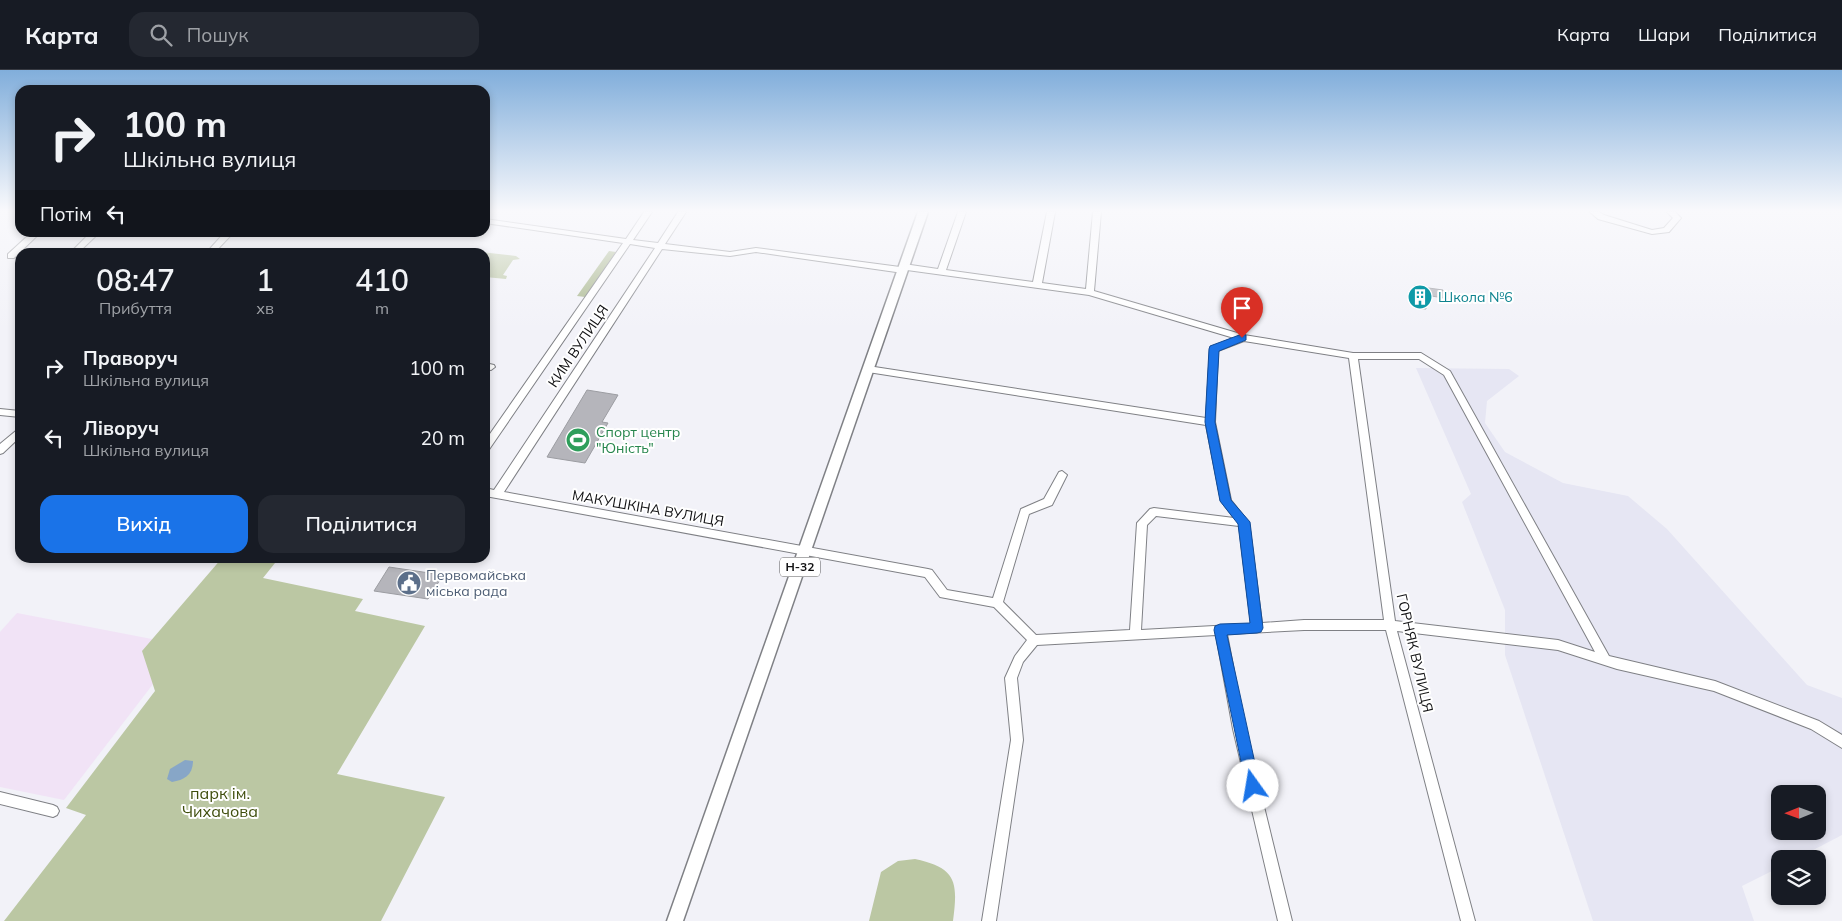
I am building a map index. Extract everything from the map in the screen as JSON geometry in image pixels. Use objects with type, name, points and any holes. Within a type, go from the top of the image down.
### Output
[{"type":"main road","name":"Н-32","points":[[675,921],[909,252]]},
{"type":"street","points":[[11,256],[15,252]]},
{"type":"street","name":"КИМ ВУЛИЦЯ","points":[[490,441],[621,252]]},
{"type":"street","name":"КИМ ВУЛИЦЯ","points":[[496,494],[657,252]]},
{"type":"street","points":[[710,252],[730,254],[745,252]]},
{"type":"street","points":[[770,252],[1090,292],[1242,338],[1353,356],[1421,356],[1447,373],[1605,660]]},
{"type":"street","points":[[942,272],[949,252]]},
{"type":"street","points":[[1037,285],[1043,252]]},
{"type":"street","points":[[1090,292],[1094,252]]},
{"type":"street","points":[[0,255],[15,256]]},
{"type":"street","points":[[1242,338],[1214,349],[1210,422],[1226,501],[1244,522],[1257,628]]},
{"type":"street","name":"ГОРНЯК ВУЛИЦЯ","points":[[1353,356],[1390,625],[1468,921]]},
{"type":"street","points":[[868,369],[1210,422]]},
{"type":"street","points":[[0,412],[15,414]]},
{"type":"street","points":[[0,450],[15,436]]},
{"type":"street","points":[[1034,640],[997,603],[1025,512],[1048,502],[1062,475]]},
{"type":"street","name":"МАКУШКІНА ВУЛИЦЯ","points":[[490,493],[928,573],[944,594],[997,603]]},
{"type":"street","points":[[1135,634],[1142,523],[1154,512],[1244,522]]},
{"type":"street","points":[[989,921],[1018,740],[1011,678],[1019,659],[1034,640],[1304,625],[1390,625],[1558,645],[1605,660],[1716,686],[1816,725],[1842,742]]},
{"type":"street","points":[[1220,630],[1239,729],[1285,921]]},
{"type":"street","points":[[0,798],[53,811]]},
{"type":"shaded area","points":[[1416,368],[1509,369],[1519,376],[1487,401],[1485,423],[1505,452],[1563,483],[1628,496],[1667,529],[1807,685],[1842,698],[1842,835],[1813,850],[1771,850],[1771,872],[1742,886],[1754,921],[1593,921],[1505,655],[1505,610],[1462,502],[1471,494]]},
{"type":"shaded area","points":[[17,613],[183,645],[64,800],[0,787],[0,632]]},
{"type":"green space","points":[[608,252],[616,252],[585,297],[577,296]]},
{"type":"green space","points":[[490,253],[516,256],[520,259],[513,260],[503,275],[507,276],[506,279],[490,277]]},
{"type":"green space","name":"парк ім. Чихачова","points":[[218,563],[275,563],[263,578],[363,599],[355,611],[425,626],[337,774],[445,797],[381,921],[4,921],[86,815],[66,808],[155,691],[142,651]]},
{"type":"green space","points":[[915,859],[939,867],[947,872],[952,879],[955,896],[953,921],[869,921],[881,872],[898,861]]},
{"type":"water","points":[[185,760],[193,761],[190,773],[180,780],[172,782],[167,779],[170,769]]},
{"type":"building","name":"Школа №6","points":[[1414,286],[1443,290],[1444,298],[1425,295],[1426,309],[1416,308]]},
{"type":"building","name":"Спорт центр \"Юність\"","points":[[587,390],[618,395],[602,422],[608,423],[585,463],[547,457]]},
{"type":"building","name":"Первомайська міська рада","points":[[389,567],[443,575],[428,599],[374,591]]},
{"type":"place","name":"Школа №6","points":[[1420,297]]},
{"type":"place","name":"Спорт центр \"Юність\"","points":[[578,440]]},
{"type":"place","name":"Первомайська міська рада","points":[[409,583]]},
{"type":"route","points":[[1242,338],[1214,349],[1210,422],[1226,501],[1244,522],[1257,628],[1220,630],[1239,729],[1253,786]]}]
